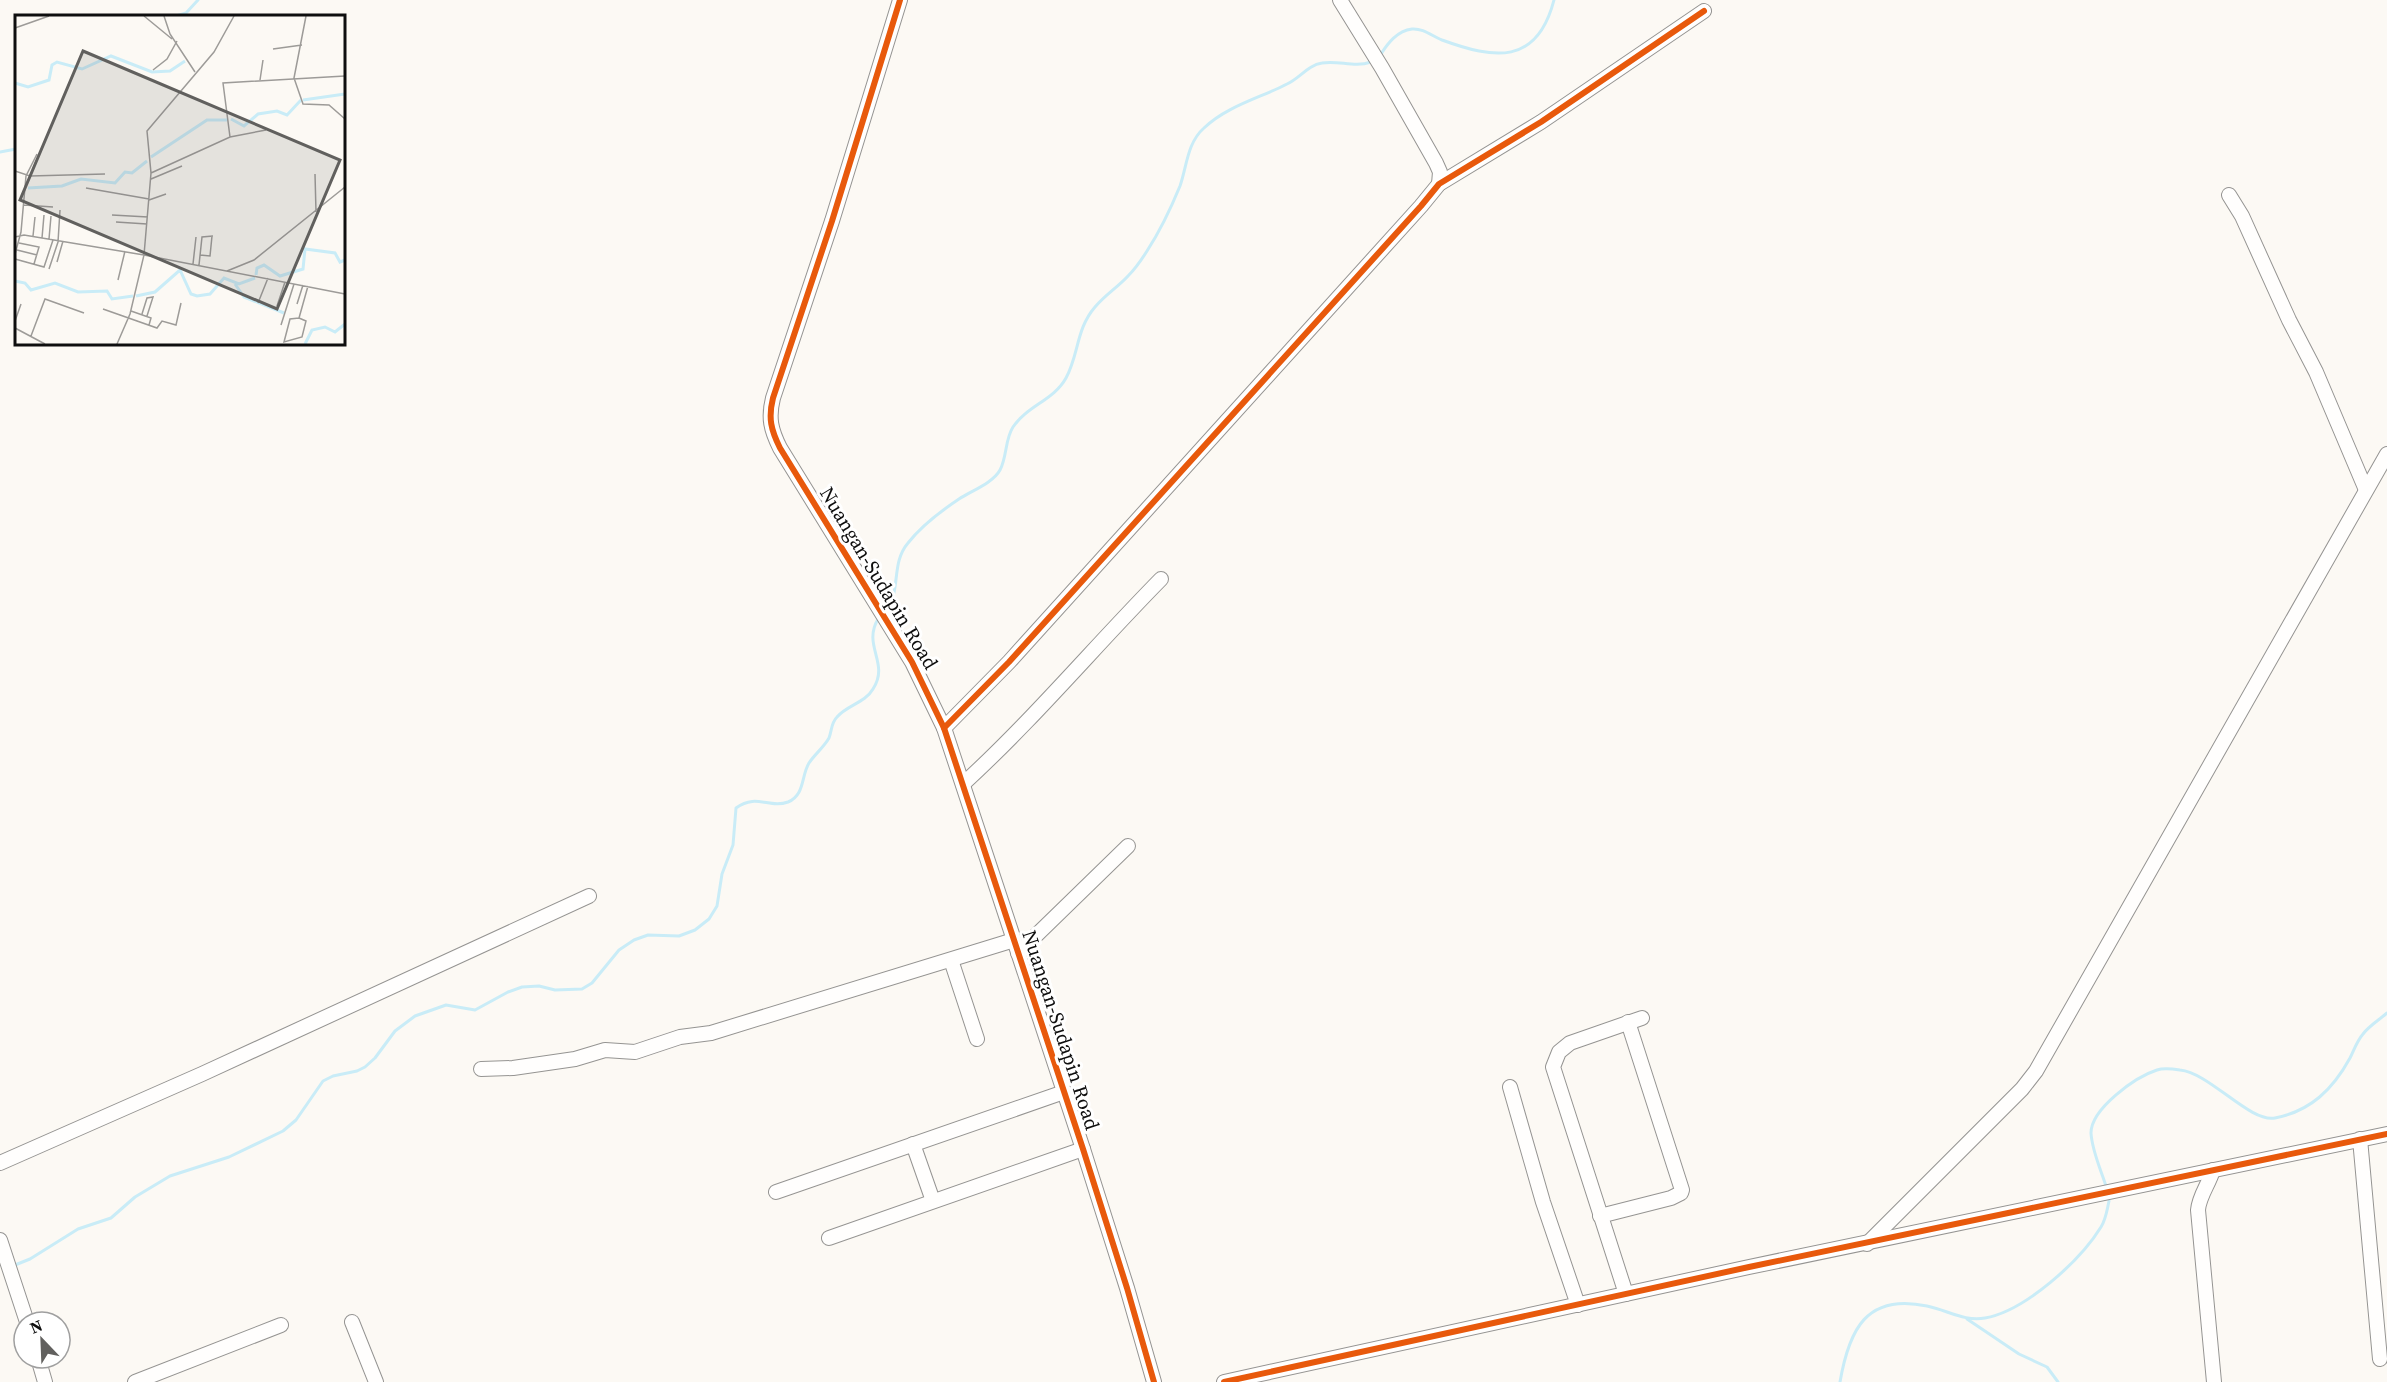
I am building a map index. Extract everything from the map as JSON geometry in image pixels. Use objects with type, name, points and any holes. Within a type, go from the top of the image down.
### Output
[{"type":"street","name":"Nuangan-Sudapin Road","points":[[900,0],[832,221],[769,413],[770,425],[780,448],[912,662],[944,728],[1083,1149],[1154,1382]]},
{"type":"street","points":[[1340,0],[1436,163],[1440,172],[1439,184]]},
{"type":"street","points":[[944,728],[1009,662],[1439,184],[1541,122],[1704,11]]},
{"type":"street","points":[[2229,195],[2242,216],[2289,320],[2316,372],[2366,490]]},
{"type":"street","points":[[1868,1244],[2022,1089],[2036,1071],[2387,454]]},
{"type":"street","points":[[963,784],[1043,707],[1102,639],[1161,579]]},
{"type":"street","points":[[481,1069],[513,1068],[575,1059],[605,1050],[635,1052],[661,1042],[711,1033],[951,960],[1016,946],[1128,846]]},
{"type":"street","points":[[0,1163],[202,1074],[589,896]]},
{"type":"street","points":[[951,960],[977,1039]]},
{"type":"street","points":[[1626,1294],[1553,1067],[1559,1052],[1570,1043],[1642,1017]]},
{"type":"street","points":[[1600,1216],[1671,1198],[1677,1196],[1682,1190],[1628,1022]]},
{"type":"street","points":[[1510,1087],[1543,1202],[1578,1305]]},
{"type":"street","points":[[776,1191],[1064,1092]]},
{"type":"street","points":[[1224,1382],[1626,1294],[2387,1134]]},
{"type":"street","points":[[2360,1139],[2380,1359]]},
{"type":"street","points":[[913,1144],[933,1202]]},
{"type":"street","points":[[829,1238],[1083,1149]]},
{"type":"street","points":[[2212,1170],[2210,1182],[2200,1200],[2198,1210],[2214,1382]]},
{"type":"street","points":[[0,1240],[23,1310]]},
{"type":"street","points":[[352,1322],[376,1382]]},
{"type":"street","points":[[135,1382],[281,1325]]},
{"type":"waterway","points":[[179,15],[186,13],[198,0]]},
{"type":"waterway","points":[[1381,54],[1397,35],[1412,29],[1479,51],[1511,52],[1525,47],[1537,37],[1554,0]]},
{"type":"waterway","points":[[887,610],[894,593],[900,559],[908,543],[939,513],[997,475],[1013,427],[1061,386],[1070,369],[1089,315],[1133,270],[1161,227],[1180,186],[1191,148],[1198,134],[1223,114],[1287,84],[1317,64],[1371,62]]},
{"type":"waterway","points":[[0,152],[15,149]]},
{"type":"waterway","points":[[15,1265],[30,1259],[78,1229],[111,1218],[135,1197],[170,1176],[229,1157],[283,1131],[296,1120],[323,1081],[365,1067],[375,1058],[395,1031],[415,1016],[446,1005],[475,1010],[522,987],[539,986],[555,990],[582,989],[592,983],[619,950],[634,940],[648,935],[679,936],[695,930],[709,919],[717,906],[722,874],[733,845],[736,808],[750,802],[781,804],[793,799],[800,790],[806,768],[829,738],[835,719],[865,698],[873,689],[879,671],[873,638],[878,619]]},
{"type":"waterway","points":[[2106,1186],[2093,1147],[2091,1133],[2093,1124],[2106,1104],[2137,1079],[2159,1069],[2180,1070],[2204,1079],[2254,1113],[2275,1118],[2288,1115],[2310,1104],[2328,1089],[2350,1058],[2361,1037],[2368,1028],[2387,1013]]},
{"type":"waterway","points":[[1840,1382],[1855,1332],[1875,1311],[1889,1305],[1906,1303],[1978,1319],[2017,1306],[2050,1283],[2080,1255],[2103,1224],[2109,1201]]},
{"type":"waterway","points":[[1967,1319],[2019,1354],[2047,1367],[2058,1382]]},
{"type":"cycle path","points":[[900,0],[832,221],[773,398],[771,424],[780,448],[912,662],[944,728],[1083,1149],[1154,1382]]},
{"type":"cycle path","points":[[944,728],[1009,662],[1439,184],[1541,122],[1704,11]]},
{"type":"cycle path","points":[[1224,1382],[1749,1267],[2387,1134]]}]
